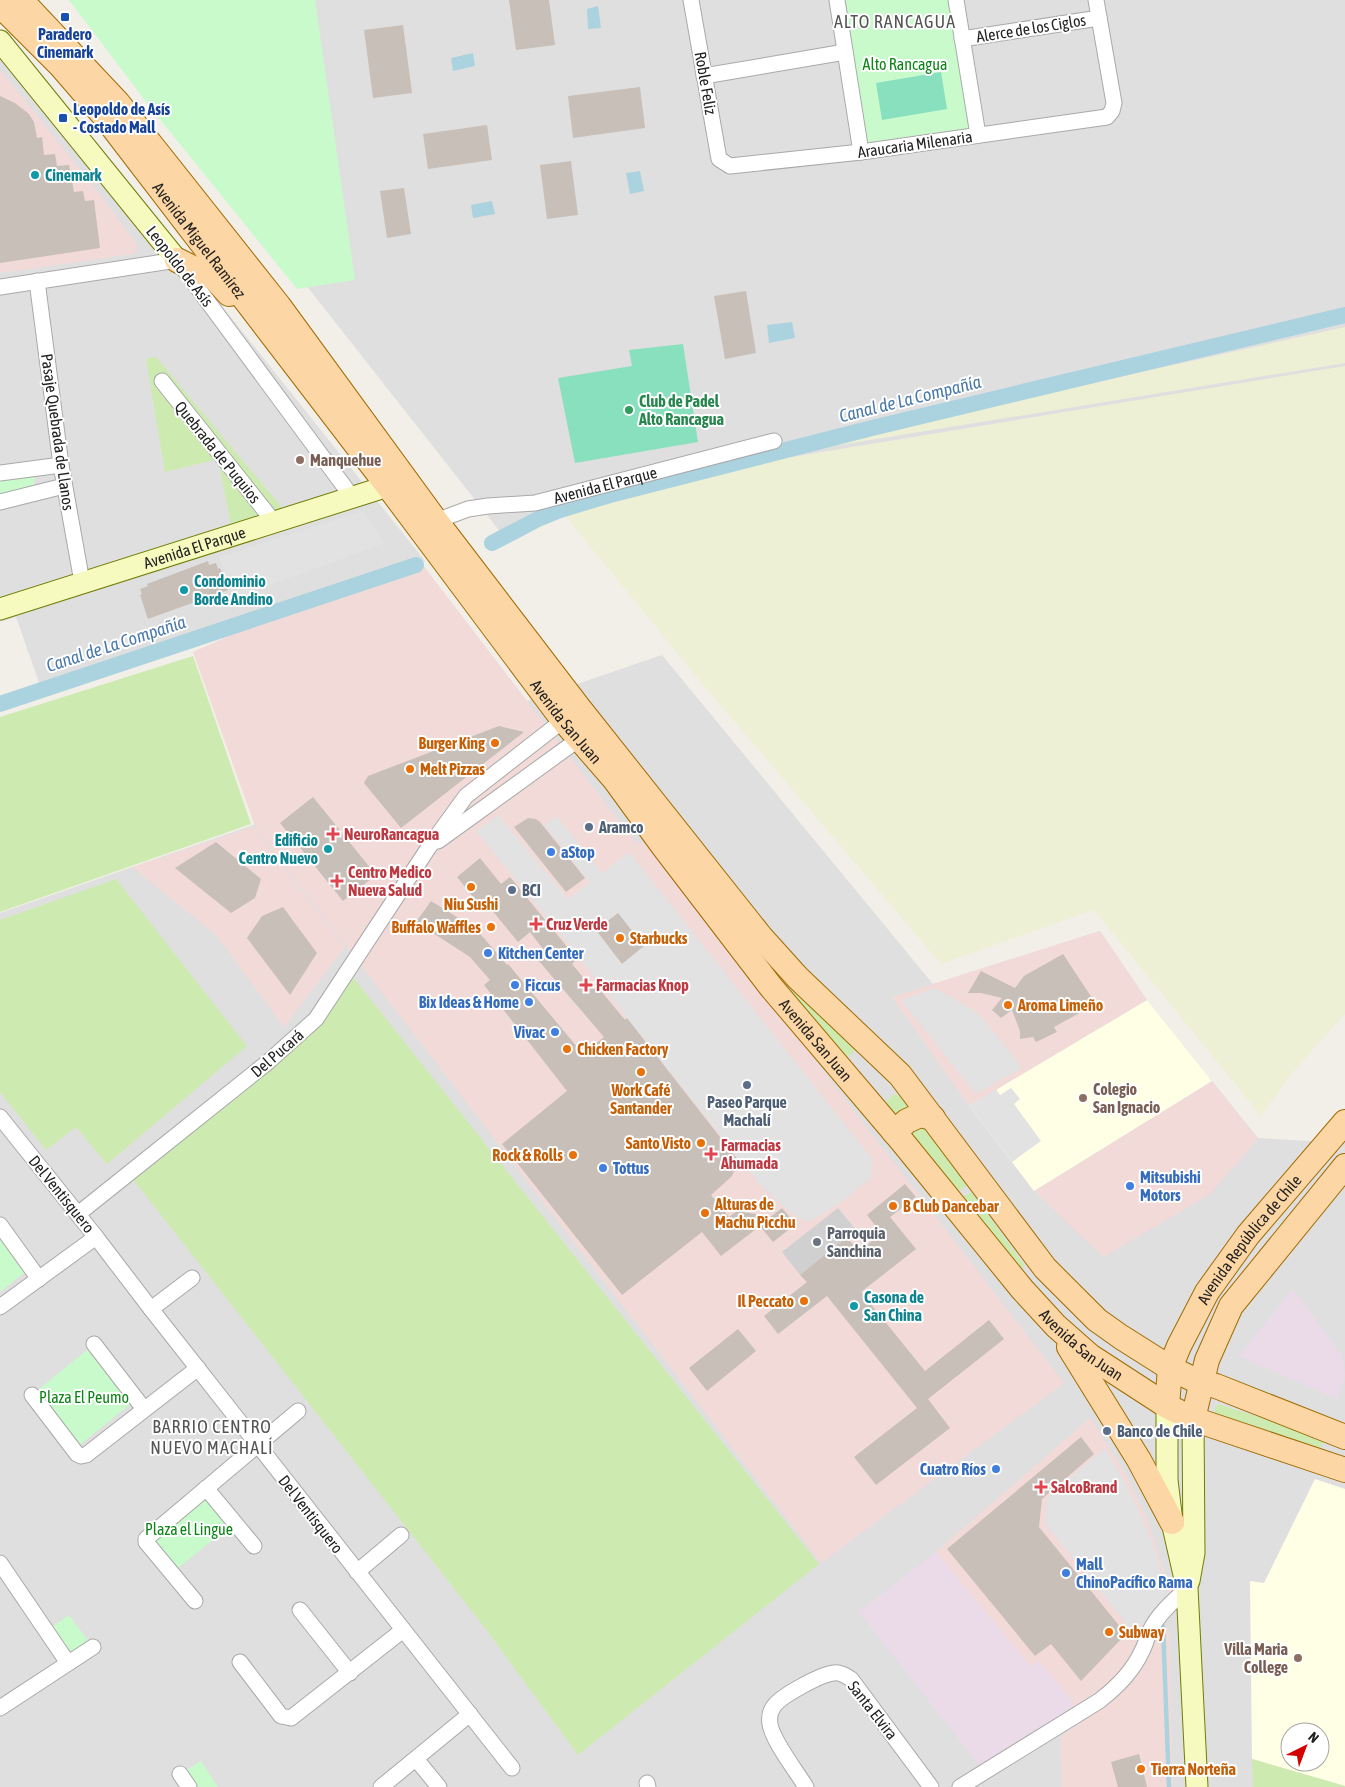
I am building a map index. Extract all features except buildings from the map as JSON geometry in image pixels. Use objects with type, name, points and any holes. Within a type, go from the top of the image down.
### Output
[{"type":"main road","name":"Avenida Miguel Ramírez","points":[[21,0],[118,103],[279,306],[397,483]]},
{"type":"main road","name":"Avenida Miguel Ramírez","points":[[0,5],[60,65],[105,117],[282,348],[397,483]]},
{"type":"main road","points":[[177,260],[215,279],[282,348]]},
{"type":"main road","name":"Avenida San Juan","points":[[397,483],[436,521],[571,714]]},
{"type":"main road","name":"Avenida San Juan","points":[[397,483],[571,714],[761,937],[812,992],[900,1075],[1045,1268],[1098,1320],[1170,1368],[1200,1383],[1246,1398],[1345,1437]]},
{"type":"main road","name":"Avenida San Juan","points":[[587,733],[616,780],[663,846],[771,987],[894,1132],[1022,1289],[1056,1326],[1090,1356],[1167,1406],[1193,1419],[1336,1467]]},
{"type":"main road","points":[[894,1132],[907,1121],[920,1114],[933,1118]]},
{"type":"main road","name":"Avenida República de Chile","points":[[1167,1406],[1170,1368],[1178,1346],[1212,1285],[1248,1235],[1345,1122]]},
{"type":"main road","name":"Avenida República de Chile","points":[[1193,1419],[1200,1383],[1207,1360],[1231,1306],[1345,1166]]},
{"type":"main road","points":[[1022,1289],[1030,1288],[1041,1280],[1044,1277],[1045,1268]]},
{"type":"main road","points":[[1056,1326],[1139,1460],[1172,1522]]},
{"type":"main road","points":[[1336,1467],[1336,1446],[1345,1437]]},
{"type":"street","name":"Roble Feliz","points":[[691,0],[719,159],[724,163]]},
{"type":"street","points":[[836,0],[861,152]]},
{"type":"street","points":[[956,0],[978,135]]},
{"type":"street","points":[[1096,0],[1099,18]]},
{"type":"street","name":"Alerce de los Ciglos","points":[[962,39],[1099,18]]},
{"type":"street","name":"Araucaria Milenaria","points":[[724,163],[730,166],[861,152],[1107,117],[1112,111],[1114,103],[1099,18]]},
{"type":"street","name":"Leopoldo de Asís","points":[[0,41],[177,260],[352,497]]},
{"type":"street","points":[[704,76],[845,52]]},
{"type":"street","points":[[0,287],[177,260]]},
{"type":"street","name":"Pasaje Quebrada de Llanos","points":[[37,282],[64,486],[82,582]]},
{"type":"street","name":"Quebrada de Puquios","points":[[162,381],[274,522]]},
{"type":"street","name":"Avenida El Parque","points":[[436,521],[475,508],[535,503],[774,441]]},
{"type":"street","points":[[0,473],[61,465]]},
{"type":"street","name":"Avenida El Parque","points":[[0,609],[397,483]]},
{"type":"street","points":[[0,502],[64,486]]},
{"type":"street","name":"Del Pucará","points":[[78,1214],[268,1062],[316,1019],[429,847],[466,796],[571,714]]},
{"type":"street","name":"Del Pucará","points":[[429,847],[587,733]]},
{"type":"street","name":"Del Ventisquero","points":[[0,1117],[512,1768]]},
{"type":"street","points":[[0,1225],[40,1279]]},
{"type":"street","points":[[0,1307],[96,1237]]},
{"type":"street","points":[[150,1309],[192,1278]]},
{"type":"street","points":[[94,1344],[144,1409]]},
{"type":"street","points":[[32,1395],[81,1456],[86,1455],[198,1368]]},
{"type":"street","points":[[1167,1406],[1167,1480],[1172,1522],[1187,1588],[1197,1787]]},
{"type":"street","points":[[195,1602],[146,1542],[146,1539],[298,1411]]},
{"type":"street","points":[[960,1787],[1099,1702],[1114,1690],[1130,1671],[1142,1652],[1150,1630],[1161,1614],[1187,1588],[1194,1553],[1193,1419]]},
{"type":"street","points":[[206,1488],[254,1546]]},
{"type":"street","points":[[357,1572],[401,1535]]},
{"type":"street","points":[[0,1563],[68,1663]]},
{"type":"street","points":[[300,1610],[350,1673]]},
{"type":"street","points":[[240,1662],[286,1719],[291,1718],[403,1630]]},
{"type":"street","points":[[0,1708],[93,1647]]},
{"type":"street","name":"Santa Elvira","points":[[806,1787],[772,1733],[769,1723],[770,1712],[775,1704],[801,1687],[822,1676],[834,1673],[842,1674],[851,1679],[932,1787]]},
{"type":"street","points":[[382,1787],[470,1714]]},
{"type":"street","points":[[416,1759],[439,1787]]},
{"type":"street","points":[[180,1774],[188,1787]]},
{"type":"shaded area","points":[[72,0],[1345,0],[1345,367],[660,479],[502,534],[231,190]]},
{"type":"shaded area","points":[[0,44],[156,223],[425,561],[41,688],[16,617],[0,622]]},
{"type":"shaded area","points":[[0,69],[137,244],[137,249],[133,254],[0,273]]},
{"type":"shaded area","points":[[1345,327],[1345,363],[735,462]]},
{"type":"shaded area","points":[[1345,366],[1345,1014],[1292,1073],[1261,1116],[1094,910],[941,964],[694,674],[563,513],[664,478]]},
{"type":"shaded area","points":[[363,511],[385,543],[234,598],[219,557]]},
{"type":"shaded area","name":"Paseo Parque Machalí","points":[[423,565],[635,842],[647,843],[1064,1383],[821,1563],[256,829],[193,652],[273,616]]},
{"type":"shaded area","points":[[662,655],[933,984],[1100,931],[1147,1000],[1258,1138],[1345,1143],[1345,1787],[0,1787],[0,913],[256,824],[246,797]]},
{"type":"shaded area","name":"Paseo Parque Machalí","points":[[498,815],[568,899],[589,882],[545,825],[556,816],[602,873],[629,852],[872,1159],[871,1178],[840,1203],[808,1222],[794,1215],[761,1186],[476,831]]},
{"type":"shaded area","points":[[253,827],[345,947],[284,1027],[215,934],[132,867]]},
{"type":"shaded area","points":[[1100,931],[1147,1000],[969,1106],[892,997]]},
{"type":"shaded area","name":"Aroma Limeño","points":[[935,988],[973,1010],[984,1020],[1022,1068],[976,1094],[901,1000]]},
{"type":"shaded area","name":"Colegio San Ignacio","points":[[1147,1000],[1212,1081],[1034,1191],[969,1106]]},
{"type":"shaded area","points":[[1212,1081],[1258,1139],[1210,1194],[1103,1257],[1034,1191]]},
{"type":"shaded area","points":[[1011,1088],[1020,1099],[1014,1104],[1041,1141],[1012,1162],[969,1106],[996,1089],[1000,1095]]},
{"type":"shaded area","name":"Parroquia Sanchina","points":[[838,1208],[856,1230],[800,1275],[782,1252]]},
{"type":"shaded area","points":[[1293,1289],[1342,1356],[1345,1375],[1337,1399],[1239,1356]]},
{"type":"shaded area","points":[[1090,1418],[1125,1472],[1148,1521],[1173,1597],[1119,1680],[1071,1713],[1039,1661],[1031,1668],[936,1552]]},
{"type":"shaded area","points":[[1105,1448],[1126,1484],[1142,1518],[1157,1555],[1168,1594],[1135,1634],[1045,1524],[1047,1498]]},
{"type":"shaded area","name":"Villa Maria College","points":[[1315,1479],[1345,1489],[1345,1786],[1297,1772],[1330,1772],[1330,1722],[1280,1722],[1280,1767],[1252,1759],[1250,1581],[1264,1583]]},
{"type":"shaded area","points":[[936,1552],[1031,1667],[1039,1661],[1071,1699],[1073,1706],[1071,1713],[981,1767],[859,1612]]},
{"type":"shaded area","points":[[1160,1623],[1166,1624],[1169,1633],[1173,1787],[1062,1787],[1060,1737],[1098,1710]]},
{"type":"green space","points":[[69,0],[315,0],[355,280],[297,289],[150,107]]},
{"type":"green space","name":"Alto Rancagua","points":[[842,0],[950,0],[969,128],[863,143]]},
{"type":"green space","points":[[941,72],[947,109],[882,120],[876,83]]},
{"type":"green space","name":"Club de Padel Alto Rancagua","points":[[683,344],[698,442],[575,463],[558,378],[632,366],[629,350]]},
{"type":"green space","points":[[156,357],[285,511],[231,524],[218,459],[165,472],[146,359]]},
{"type":"green space","points":[[35,472],[34,485],[0,495],[0,479]]},
{"type":"green space","points":[[193,656],[251,824],[0,912],[0,717]]},
{"type":"green space","points":[[116,879],[247,1046],[107,1164],[76,1127],[46,1150],[0,1092],[0,920]]},
{"type":"green space","points":[[352,976],[819,1564],[578,1755],[485,1628],[132,1178]]},
{"type":"green space","points":[[795,988],[858,1049],[844,1059],[791,991]]},
{"type":"green space","points":[[894,1094],[906,1098],[967,1186],[958,1191],[887,1110],[887,1100]]},
{"type":"green space","points":[[971,1192],[1025,1266],[1018,1270],[962,1198]]},
{"type":"green space","points":[[0,1224],[33,1266],[0,1292]]},
{"type":"green space","name":"Plaza El Peumo","points":[[94,1344],[138,1398],[76,1448],[32,1395]]},
{"type":"green space","points":[[1218,1404],[1298,1430],[1323,1442],[1321,1448],[1215,1413],[1215,1408]]},
{"type":"green space","name":"Plaza el Lingue","points":[[201,1491],[230,1526],[178,1568],[149,1533]]},
{"type":"green space","points":[[69,1615],[93,1647],[68,1663],[46,1631]]},
{"type":"green space","points":[[1252,1759],[1280,1767],[1280,1772],[1297,1772],[1345,1786],[1345,1787],[1253,1787]]},
{"type":"green space","points":[[201,1761],[218,1787],[189,1787],[180,1774]]},
{"type":"water","points":[[598,6],[601,28],[588,29],[587,9]]},
{"type":"water","points":[[473,53],[475,66],[453,71],[451,58]]},
{"type":"water","points":[[640,171],[644,191],[630,194],[626,173]]},
{"type":"water","points":[[492,201],[495,214],[473,218],[471,205]]},
{"type":"water","points":[[792,322],[795,338],[769,343],[767,325]]},
{"type":"waterway","name":"Canal de La Compañía","points":[[492,543],[540,518],[610,495],[872,428],[1345,315]]},
{"type":"waterway","name":"Canal de La Compañía","points":[[0,704],[416,565]]},
{"type":"waterway","points":[[1163,1626],[1169,1787]]},
{"type":"place","name":"Paradero Cinemark","points":[[65,17]]},
{"type":"place","name":"Leopoldo de Asís - Costado Mall","points":[[63,118]]},
{"type":"place","name":"Cinemark","points":[[35,175]]},
{"type":"place","name":"Club de Padel Alto Rancagua","points":[[629,410]]},
{"type":"place","name":"Manquehue","points":[[300,460]]},
{"type":"place","name":"Condominio Borde Andino","points":[[184,590]]},
{"type":"place","name":"Burger King","points":[[495,743]]},
{"type":"place","name":"Melt Pizzas","points":[[410,769]]},
{"type":"place","name":"Aramco","points":[[589,827]]},
{"type":"place","name":"NeuroRancagua","points":[[333,834]]},
{"type":"place","name":"Edificio Centro Nuevo","points":[[328,849]]},
{"type":"place","name":"aStop","points":[[551,852]]},
{"type":"place","name":"Centro Medico Nueva Salud","points":[[337,881]]},
{"type":"place","name":"Niu Sushi","points":[[471,887]]},
{"type":"place","name":"BCI","points":[[512,890]]},
{"type":"place","name":"Cruz Verde","points":[[536,924]]},
{"type":"place","name":"Buffalo Waffles","points":[[491,927]]},
{"type":"place","name":"Starbucks","points":[[620,938]]},
{"type":"place","name":"Kitchen Center","points":[[488,953]]},
{"type":"place","name":"Ficcus","points":[[515,985]]},
{"type":"place","name":"Farmacias Knop","points":[[586,985]]},
{"type":"place","name":"Bix Ideas & Home","points":[[529,1002]]},
{"type":"place","name":"Aroma Limeño","points":[[1008,1005]]},
{"type":"place","name":"Vivac","points":[[555,1032]]},
{"type":"place","name":"Chicken Factory","points":[[567,1049]]},
{"type":"place","name":"Work Café Santander","points":[[641,1072]]},
{"type":"place","name":"Paseo Parque Machalí","points":[[747,1085]]},
{"type":"place","name":"Colegio San Ignacio","points":[[1083,1098]]},
{"type":"place","name":"Santo Visto","points":[[701,1143]]},
{"type":"place","name":"Farmacias Ahumada","points":[[711,1154]]},
{"type":"place","name":"Rock & Rolls","points":[[573,1155]]},
{"type":"place","name":"Tottus","points":[[603,1168]]},
{"type":"place","name":"Mitsubishi Motors","points":[[1130,1186]]},
{"type":"place","name":"B Club Dancebar","points":[[893,1206]]},
{"type":"place","name":"Alturas de Machu Picchu","points":[[705,1213]]},
{"type":"place","name":"Parroquia Sanchina","points":[[817,1242]]},
{"type":"place","name":"Il Peccato","points":[[804,1301]]},
{"type":"place","name":"Casona de San China","points":[[854,1306]]},
{"type":"place","name":"Banco de Chile","points":[[1107,1431]]},
{"type":"place","name":"Cuatro Ríos","points":[[996,1469]]},
{"type":"place","name":"SalcoBrand","points":[[1041,1487]]},
{"type":"place","name":"Mall ChinoPacífico Rama","points":[[1066,1573]]},
{"type":"place","name":"Subway","points":[[1109,1632]]},
{"type":"place","name":"Villa Maria College","points":[[1298,1658]]},
{"type":"place","name":"Tierra Norteña","points":[[1141,1769]]},
{"type":"district","name":"ALTO RANCAGUA","points":[[895,22]]},
{"type":"district","name":"BARRIO CENTRO NUEVO MACHALÍ","points":[[212,1437]]}]
